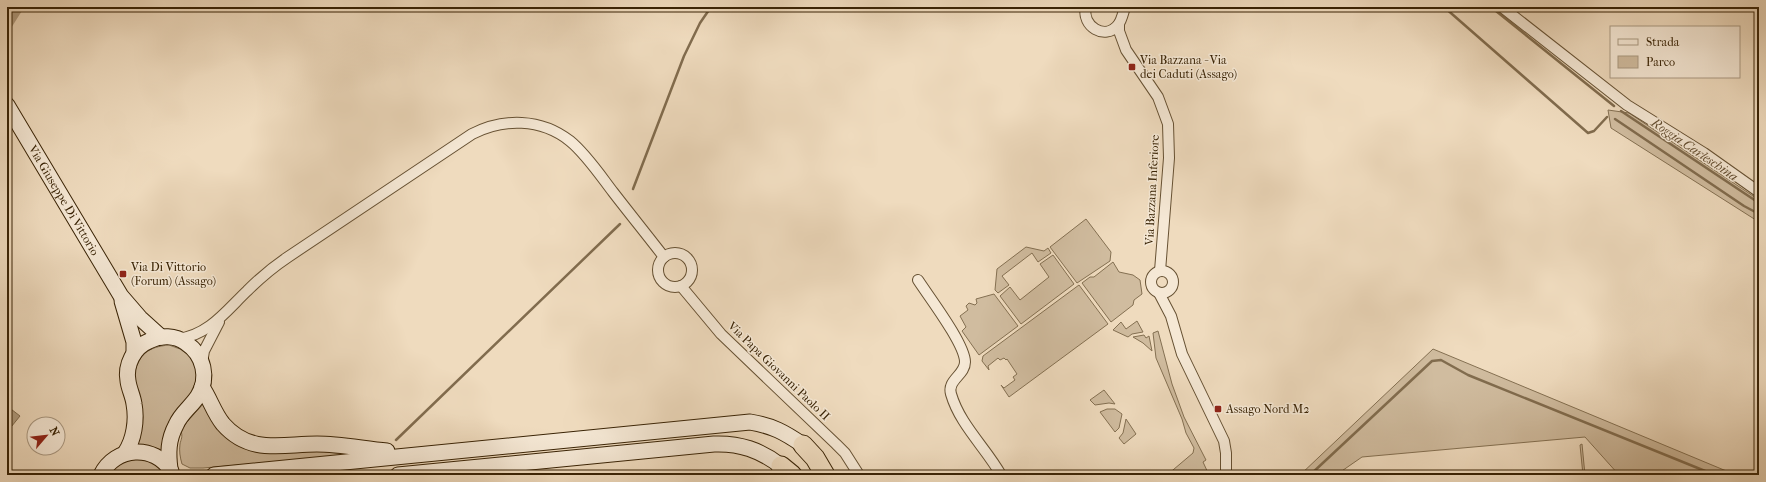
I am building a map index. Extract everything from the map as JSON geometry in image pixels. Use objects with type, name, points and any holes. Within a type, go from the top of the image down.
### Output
[{"type":"highway","points":[[803,445],[815,458],[825,475]]},
{"type":"main road","name":"Via Giuseppe Di Vittorio","points":[[7,105],[121,296],[144,323],[161,337]]},
{"type":"main road","name":"Via Giuseppe Di Vittorio","points":[[121,296],[134,342],[134,353]]},
{"type":"main road","points":[[125,453],[131,444],[134,425],[135,405],[127,379],[129,365],[134,353],[147,342],[161,337],[178,339],[193,349],[202,363],[204,372],[202,387],[197,397],[180,416],[170,438],[168,453],[175,473]]},
{"type":"main road","points":[[202,387],[224,424],[238,437],[256,445],[270,447],[317,444],[420,454]]},
{"type":"main road","points":[[214,475],[750,422],[768,425],[784,431],[803,445]]},
{"type":"main road","points":[[398,475],[714,444],[728,444],[747,447],[765,455],[786,470]]},
{"type":"main road","points":[[101,475],[110,462],[125,453],[138,451],[154,455],[175,473]]},
{"type":"street","points":[[1076,7],[1086,11]]},
{"type":"street","points":[[1502,7],[1627,105],[1704,153],[1759,192]]},
{"type":"street","points":[[1105,32],[1115,28],[1119,24],[1123,9]]},
{"type":"street","name":"Via Bazzana Inferiore","points":[[1086,11],[1087,21],[1094,29],[1105,32],[1126,50]]},
{"type":"street","name":"Via Bazzana Inferiore","points":[[1119,24],[1119,31],[1126,50],[1158,97],[1168,124],[1169,158],[1160,271]]},
{"type":"street","points":[[202,363],[204,351],[209,338],[221,319],[253,286],[283,261],[472,134],[500,123],[515,122],[538,125],[553,131],[569,141],[607,184],[664,257]]},
{"type":"street","points":[[673,253],[679,253],[688,258],[692,267],[689,281],[681,286],[669,286],[660,279],[658,267],[664,257],[673,253]]},
{"type":"street","points":[[1159,293],[1163,294],[1170,291],[1174,281],[1167,272],[1160,271],[1154,275],[1151,281],[1153,288],[1159,293],[1171,316],[1182,354],[1224,441],[1226,453],[1226,475]]},
{"type":"street","points":[[918,280],[953,332],[965,357],[965,365],[951,385],[951,396],[964,421],[1001,475]]},
{"type":"street","name":"Via Papa Giovanni Paolo II","points":[[681,286],[721,334],[836,444],[859,475]]},
{"type":"street","points":[[178,339],[189,337],[201,332],[221,319]]},
{"type":"green space","points":[[1608,110],[1629,113],[1759,200],[1759,222],[1611,128]]},
{"type":"green space","points":[[1086,219],[1111,252],[1110,261],[1077,283],[1050,247]]},
{"type":"green space","points":[[1026,247],[1044,251],[1048,248],[1051,253],[1038,262],[1032,253],[1002,276],[1009,285],[998,293],[995,290],[997,269]]},
{"type":"green space","points":[[1053,255],[1074,284],[1021,324],[1000,296],[1010,287],[1020,300],[1049,277],[1040,264]]},
{"type":"green space","points":[[1113,262],[1119,272],[1133,275],[1140,280],[1142,294],[1134,300],[1133,305],[1111,322],[1082,283],[1090,277],[1094,277]]},
{"type":"green space","points":[[1079,285],[1108,324],[1009,397],[1001,385],[1004,388],[1015,380],[1013,377],[1017,374],[1007,359],[1006,360],[1004,358],[1000,360],[998,358],[988,366],[989,370],[982,361],[983,356]]},
{"type":"green space","points":[[994,294],[1018,326],[979,355],[962,331],[966,327],[960,316],[968,310],[966,306],[969,303],[975,305],[977,303],[976,299]]},
{"type":"green space","points":[[1137,321],[1143,332],[1132,334],[1128,337],[1113,330],[1121,322],[1126,329]]},
{"type":"green space","points":[[1158,331],[1172,384],[1184,417],[1206,460],[1203,462],[1209,475],[1167,475],[1193,453],[1194,448],[1186,433],[1182,419],[1156,358],[1153,333]]},
{"type":"green space","points":[[1144,335],[1146,338],[1149,336],[1152,351],[1133,337]]},
{"type":"green space","points":[[169,345],[180,349],[191,357],[196,369],[197,383],[163,453],[156,448],[137,446],[134,375],[139,362],[146,353],[155,348]]},
{"type":"green space","points":[[1433,349],[1736,475],[1619,475],[1585,437],[1362,457],[1336,475],[1300,475]]},
{"type":"green space","points":[[1104,390],[1115,404],[1109,403],[1095,405],[1090,400]]},
{"type":"green space","points":[[204,403],[268,453],[319,451],[356,455],[190,468],[182,464],[181,461],[181,431],[186,423]]},
{"type":"green space","points":[[1107,409],[1115,409],[1122,414],[1119,428],[1115,432],[1100,412]]},
{"type":"green space","points":[[1126,419],[1136,434],[1124,444],[1119,438],[1123,433]]},
{"type":"green space","points":[[1582,444],[1585,475],[1583,475],[1580,445]]},
{"type":"green space","points":[[140,458],[155,464],[166,475],[109,475],[123,463]]},
{"type":"shaded area","points":[[7,406],[20,416],[7,432]]},
{"type":"waterway","points":[[7,26],[19,7]]},
{"type":"waterway","points":[[633,189],[684,56],[700,23],[711,7]]},
{"type":"waterway","points":[[1444,7],[1588,133],[1594,131],[1607,117]]},
{"type":"waterway","name":"Roggia Carleschina","points":[[1491,7],[1614,106]]},
{"type":"waterway","name":"Roggia Carleschina","points":[[1621,111],[1759,203]]},
{"type":"waterway","points":[[1615,119],[1744,206],[1759,214]]},
{"type":"waterway","points":[[396,440],[620,224]]},
{"type":"waterway","points":[[1310,475],[1432,361],[1441,360],[1468,375],[1715,475]]},
{"type":"place","name":"Via Bazzana - Via dei Caduti (Assago)","points":[[1132,67]]},
{"type":"place","name":"Via Di Vittorio (Forum) (Assago)","points":[[123,274]]},
{"type":"place","name":"Assago Nord M2","points":[[1218,409]]}]
